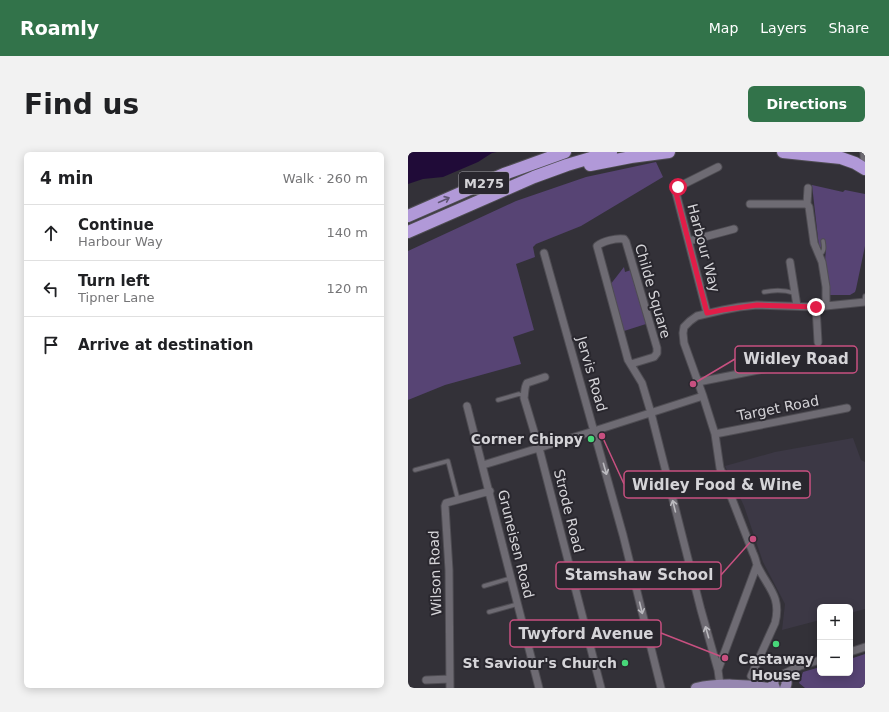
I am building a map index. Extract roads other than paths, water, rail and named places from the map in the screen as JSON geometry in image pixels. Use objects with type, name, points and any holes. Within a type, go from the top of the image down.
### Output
[{"type":"highway","name":"M275","points":[[408,216],[504,174],[563,152]]},
{"type":"highway","name":"M275","points":[[408,232],[534,177],[611,152]]},
{"type":"highway","name":"M275","points":[[534,177],[631,157],[669,152]]},
{"type":"highway","points":[[783,152],[840,158],[855,163],[865,169]]},
{"type":"main road","points":[[752,680],[768,688]]},
{"type":"main road","points":[[696,688],[709,685],[731,687],[752,680],[783,683]]},
{"type":"street","points":[[864,152],[865,164]]},
{"type":"street","name":"Harbour Way","points":[[676,190],[678,187],[718,167]]},
{"type":"street","name":"Harbour Way","points":[[671,184],[676,190],[707,313]]},
{"type":"street","points":[[808,188],[807,204],[809,207],[814,243],[822,262],[826,286],[826,306]]},
{"type":"street","points":[[750,204],[758,207],[807,204]]},
{"type":"street","points":[[689,241],[731,230],[730,238]]},
{"type":"street","name":"Childe Square","points":[[631,364],[654,357],[657,353],[626,242],[624,239],[619,238],[600,243],[597,246],[628,360],[642,383],[651,413],[701,610],[718,670],[719,686]]},
{"type":"street","name":"Jervis Road","points":[[544,253],[623,535],[661,688]]},
{"type":"street","points":[[790,262],[797,306]]},
{"type":"street","points":[[752,680],[777,615],[776,599],[757,565],[754,553],[720,468],[715,434],[684,343],[684,327],[697,316],[722,310],[757,305],[816,307],[865,300]]},
{"type":"street","points":[[816,307],[820,337]]},
{"type":"street","points":[[698,382],[784,365]]},
{"type":"street","points":[[524,393],[525,386],[528,382],[545,377]]},
{"type":"street","points":[[522,379],[524,393]]},
{"type":"street","name":"Strode Road","points":[[524,393],[524,398],[539,448],[601,688]]},
{"type":"street","points":[[483,465],[703,396]]},
{"type":"street","name":"Gruneisen Road","points":[[467,406],[540,688]]},
{"type":"street","name":"Target Road","points":[[715,434],[847,408]]},
{"type":"street","name":"Wilson Road","points":[[450,688],[449,570],[445,506],[446,503],[490,491]]},
{"type":"street","points":[[718,670],[757,565]]},
{"type":"street","points":[[853,651],[865,648]]},
{"type":"street","points":[[783,683],[796,668],[817,661]]},
{"type":"street","points":[[426,680],[450,679]]},
{"type":"lane","points":[[819,255],[824,251],[824,241]]},
{"type":"lane","points":[[764,292],[783,291],[795,294]]},
{"type":"lane","points":[[498,400],[524,393]]},
{"type":"lane","points":[[416,470],[448,461],[458,500]]},
{"type":"lane","points":[[484,586],[511,578]]},
{"type":"lane","points":[[489,612],[518,604]]},
{"type":"place","name":"Widley Road","points":[[693,384]]},
{"type":"place","name":"Widley Food & Wine","points":[[602,436]]},
{"type":"place","name":"Corner Chippy","points":[[591,439]]},
{"type":"place","name":"Stamshaw School","points":[[753,539]]},
{"type":"place","name":"Castaway House","points":[[776,644]]},
{"type":"place","name":"Twyford Avenue","points":[[725,658]]},
{"type":"place","name":"St Saviour's Church","points":[[625,663]]}]
